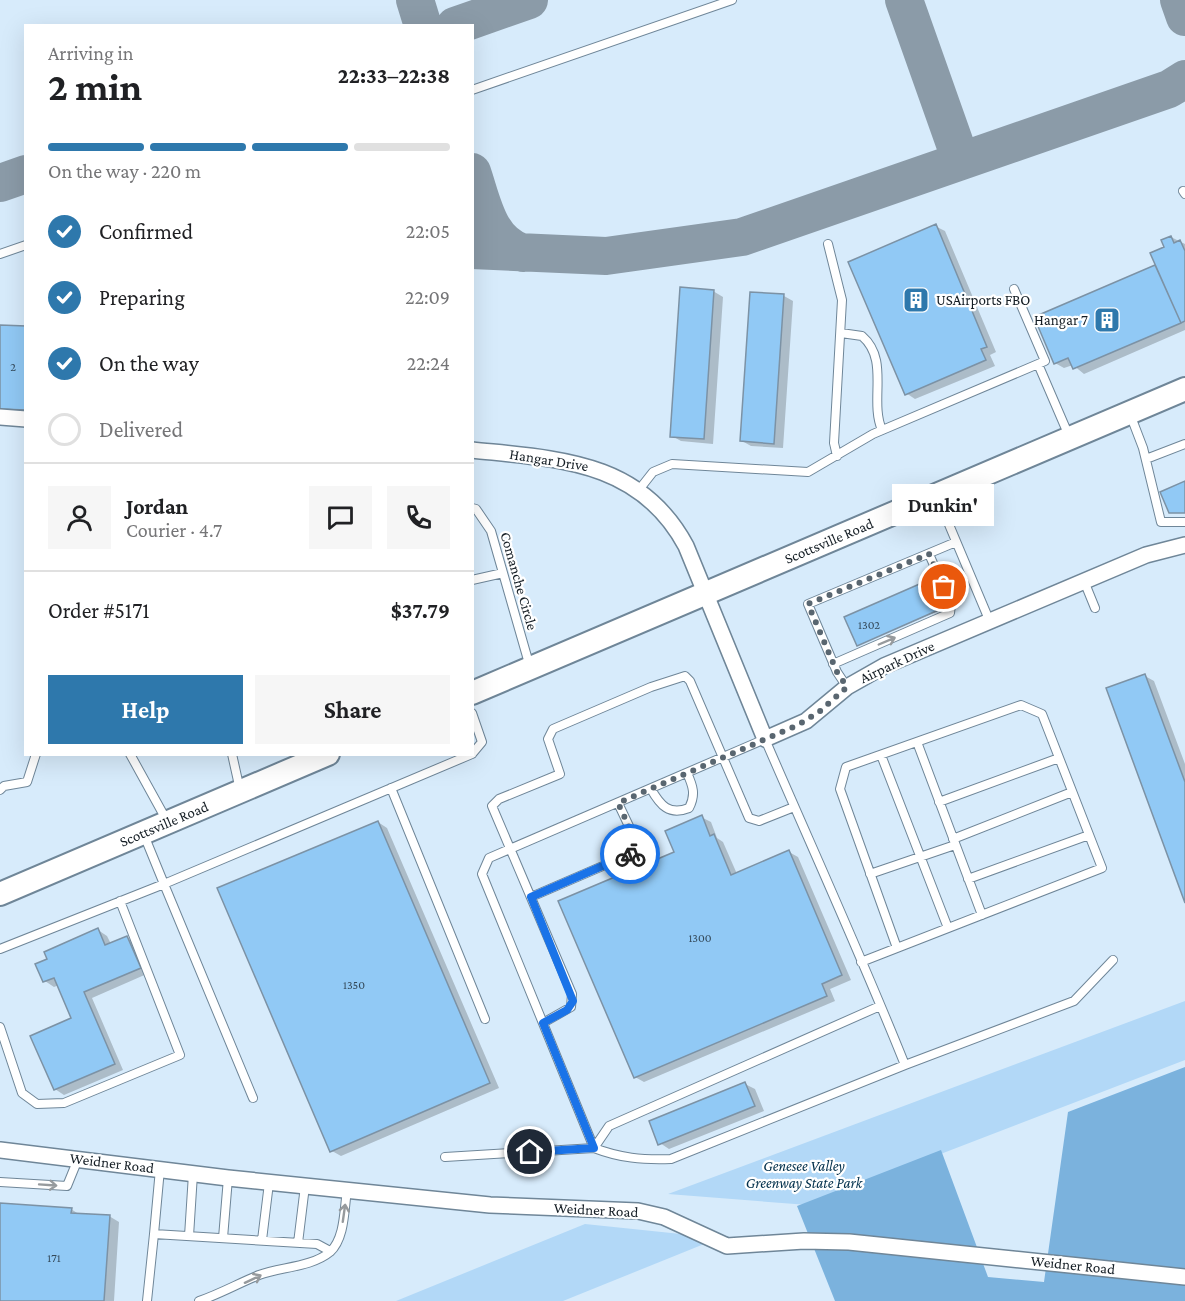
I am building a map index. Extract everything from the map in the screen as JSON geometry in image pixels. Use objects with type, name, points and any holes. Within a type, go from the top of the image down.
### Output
[{"type":"main road","name":"Scottsville Road","points":[[474,692],[1185,389]]},
{"type":"main road","name":"Scottsville Road","points":[[0,894],[326,756]]},
{"type":"street","points":[[0,417],[24,419]]},
{"type":"street","name":"Hangar Drive","points":[[474,450],[588,466],[620,479],[638,491],[665,516],[680,536],[705,594]]},
{"type":"street","name":"Airpark Drive","points":[[765,739],[812,717],[847,687],[884,666],[1157,551],[1185,545]]},
{"type":"street","points":[[705,594],[765,739]]},
{"type":"street","name":"Weidner Road","points":[[0,1150],[269,1183],[490,1205],[638,1211],[664,1218],[727,1246],[794,1241],[849,1242],[1185,1277]]},
{"type":"lane","points":[[474,89],[732,0]]},
{"type":"lane","points":[[828,244],[842,300],[834,448],[837,456]]},
{"type":"lane","points":[[0,254],[24,246]]},
{"type":"lane","points":[[638,491],[653,472],[672,464],[803,472],[820,467],[882,430],[1045,361],[1014,289]]},
{"type":"lane","points":[[841,333],[862,336],[874,352],[878,369],[876,409],[882,430]]},
{"type":"lane","points":[[1038,364],[1070,438]]},
{"type":"lane","points":[[1130,412],[1146,459],[1161,522],[1185,522]]},
{"type":"lane","points":[[1146,459],[1185,444]]},
{"type":"lane","points":[[936,495],[990,622]]},
{"type":"lane","name":"Comanche Circle","points":[[474,508],[491,531],[531,668]]},
{"type":"lane","points":[[847,687],[833,664],[808,604],[956,542]]},
{"type":"lane","points":[[833,664],[950,613],[951,604],[929,554]]},
{"type":"lane","points":[[474,580],[504,573]]},
{"type":"lane","points":[[1084,581],[1095,608]]},
{"type":"lane","points":[[543,1023],[567,1010],[573,1001],[492,806],[499,799],[560,774],[549,747],[549,734],[553,729],[651,687],[685,676],[690,681],[752,821],[759,821],[794,807]]},
{"type":"lane","points":[[861,962],[982,915],[1102,868],[1041,714],[1022,705],[846,767],[840,789],[897,948]]},
{"type":"lane","points":[[474,719],[482,742],[474,752]]},
{"type":"lane","points":[[594,1148],[482,874],[489,858],[765,739],[905,1065]]},
{"type":"lane","points":[[917,742],[982,915]]},
{"type":"lane","points":[[881,755],[948,928]]},
{"type":"lane","points":[[0,790],[4,786],[27,782],[35,756]]},
{"type":"lane","points":[[131,756],[168,822]]},
{"type":"lane","points":[[232,756],[240,792]]},
{"type":"lane","points":[[0,949],[164,884],[467,756]]},
{"type":"lane","points":[[939,802],[1059,758]]},
{"type":"lane","points":[[651,789],[660,804],[668,810],[679,812],[689,808],[693,799],[693,787],[687,773]]},
{"type":"lane","points":[[391,788],[485,1019]]},
{"type":"lane","points":[[870,874],[920,857],[1072,792]]},
{"type":"lane","points":[[531,897],[635,852],[636,842],[618,803]]},
{"type":"lane","points":[[144,833],[253,1098]]},
{"type":"lane","points":[[968,879],[1089,835]]},
{"type":"lane","points":[[0,1027],[22,1093],[37,1104],[64,1103],[180,1055],[120,901]]},
{"type":"lane","points":[[445,1157],[594,1148],[618,1157],[639,1161],[670,1159],[905,1065],[1074,1001],[1113,960]]},
{"type":"lane","points":[[594,1148],[609,1126],[880,1006]]},
{"type":"lane","points":[[0,1182],[67,1186],[78,1159]]},
{"type":"lane","points":[[147,1301],[160,1169]]},
{"type":"lane","points":[[189,1236],[193,1174]]},
{"type":"lane","points":[[223,1238],[228,1178]]},
{"type":"lane","points":[[262,1240],[269,1183]]},
{"type":"lane","points":[[298,1243],[305,1186]]},
{"type":"lane","points":[[199,1301],[227,1291],[259,1275],[317,1259],[330,1251],[340,1236],[347,1190]]},
{"type":"lane","points":[[154,1234],[317,1244],[330,1251]]},
{"type":"green space","name":"Genesee Valley Greenway State Park","points":[[1185,1001],[1185,1060],[808,1205],[668,1194]]},
{"type":"green space","points":[[585,1224],[719,1238],[563,1301],[396,1301]]},
{"type":"shaded area","points":[[1185,1067],[1185,1301],[835,1301],[797,1206],[941,1150],[988,1277],[1044,1282],[1068,1112]]},
{"type":"building","name":"USAirports FBO","points":[[936,224],[987,347],[981,349],[986,360],[905,395],[848,262]]},
{"type":"building","points":[[1171,236],[1174,243],[1180,240],[1185,251],[1185,321],[1181,323],[1150,253],[1164,247],[1161,240]]},
{"type":"building","name":"Hangar 7","points":[[1155,265],[1181,323],[1073,369],[1068,358],[1054,364],[1034,317]]},
{"type":"building","points":[[680,287],[714,290],[704,439],[670,437]]},
{"type":"building","points":[[750,292],[784,294],[774,444],[740,441]]},
{"type":"building","points":[[0,325],[24,326],[24,410],[0,409]]},
{"type":"building","points":[[1185,481],[1185,513],[1169,513],[1160,492]]},
{"type":"building","points":[[931,579],[942,597],[939,599],[943,608],[857,646],[844,617]]},
{"type":"building","points":[[1145,674],[1185,782],[1185,903],[1106,688]]},
{"type":"building","points":[[702,815],[710,836],[714,834],[731,875],[789,850],[842,975],[822,984],[827,996],[634,1078],[558,901],[674,852],[665,831]]},
{"type":"building","points":[[378,821],[490,1083],[330,1152],[217,888]]},
{"type":"building","points":[[98,928],[105,945],[127,936],[141,968],[84,992],[115,1064],[54,1090],[30,1036],[71,1018],[54,978],[43,982],[35,964],[47,959],[44,952]]},
{"type":"building","points":[[745,1082],[755,1106],[658,1145],[649,1121]]},
{"type":"building","points":[[0,1203],[72,1208],[71,1213],[110,1215],[104,1301],[0,1301]]},
{"type":"taxiway","points":[[415,0],[422,24]]},
{"type":"taxiway","points":[[461,24],[529,0]]},
{"type":"taxiway","points":[[904,0],[961,161]]},
{"type":"taxiway","points":[[1179,0],[1185,17]]},
{"type":"taxiway","points":[[474,250],[606,256],[742,237],[1169,89],[1185,79]]},
{"type":"taxiway","points":[[0,183],[24,175]]},
{"type":"taxiway","points":[[474,178],[494,231],[511,247],[523,253]]},
{"type":"way so far","points":[[630,854],[635,852],[636,842],[618,803],[798,725],[819,712],[847,687],[837,672],[808,604],[929,554],[944,587]]},
{"type":"place","name":"USAirports FBO","points":[[916,300]]},
{"type":"place","name":"Hangar 7","points":[[1107,320]]},
{"type":"place","name":"Dunkin'","points":[[944,587]]},
{"type":"route","points":[[530,1152],[594,1148],[543,1023],[567,1010],[573,1001],[531,897],[630,854]]}]
